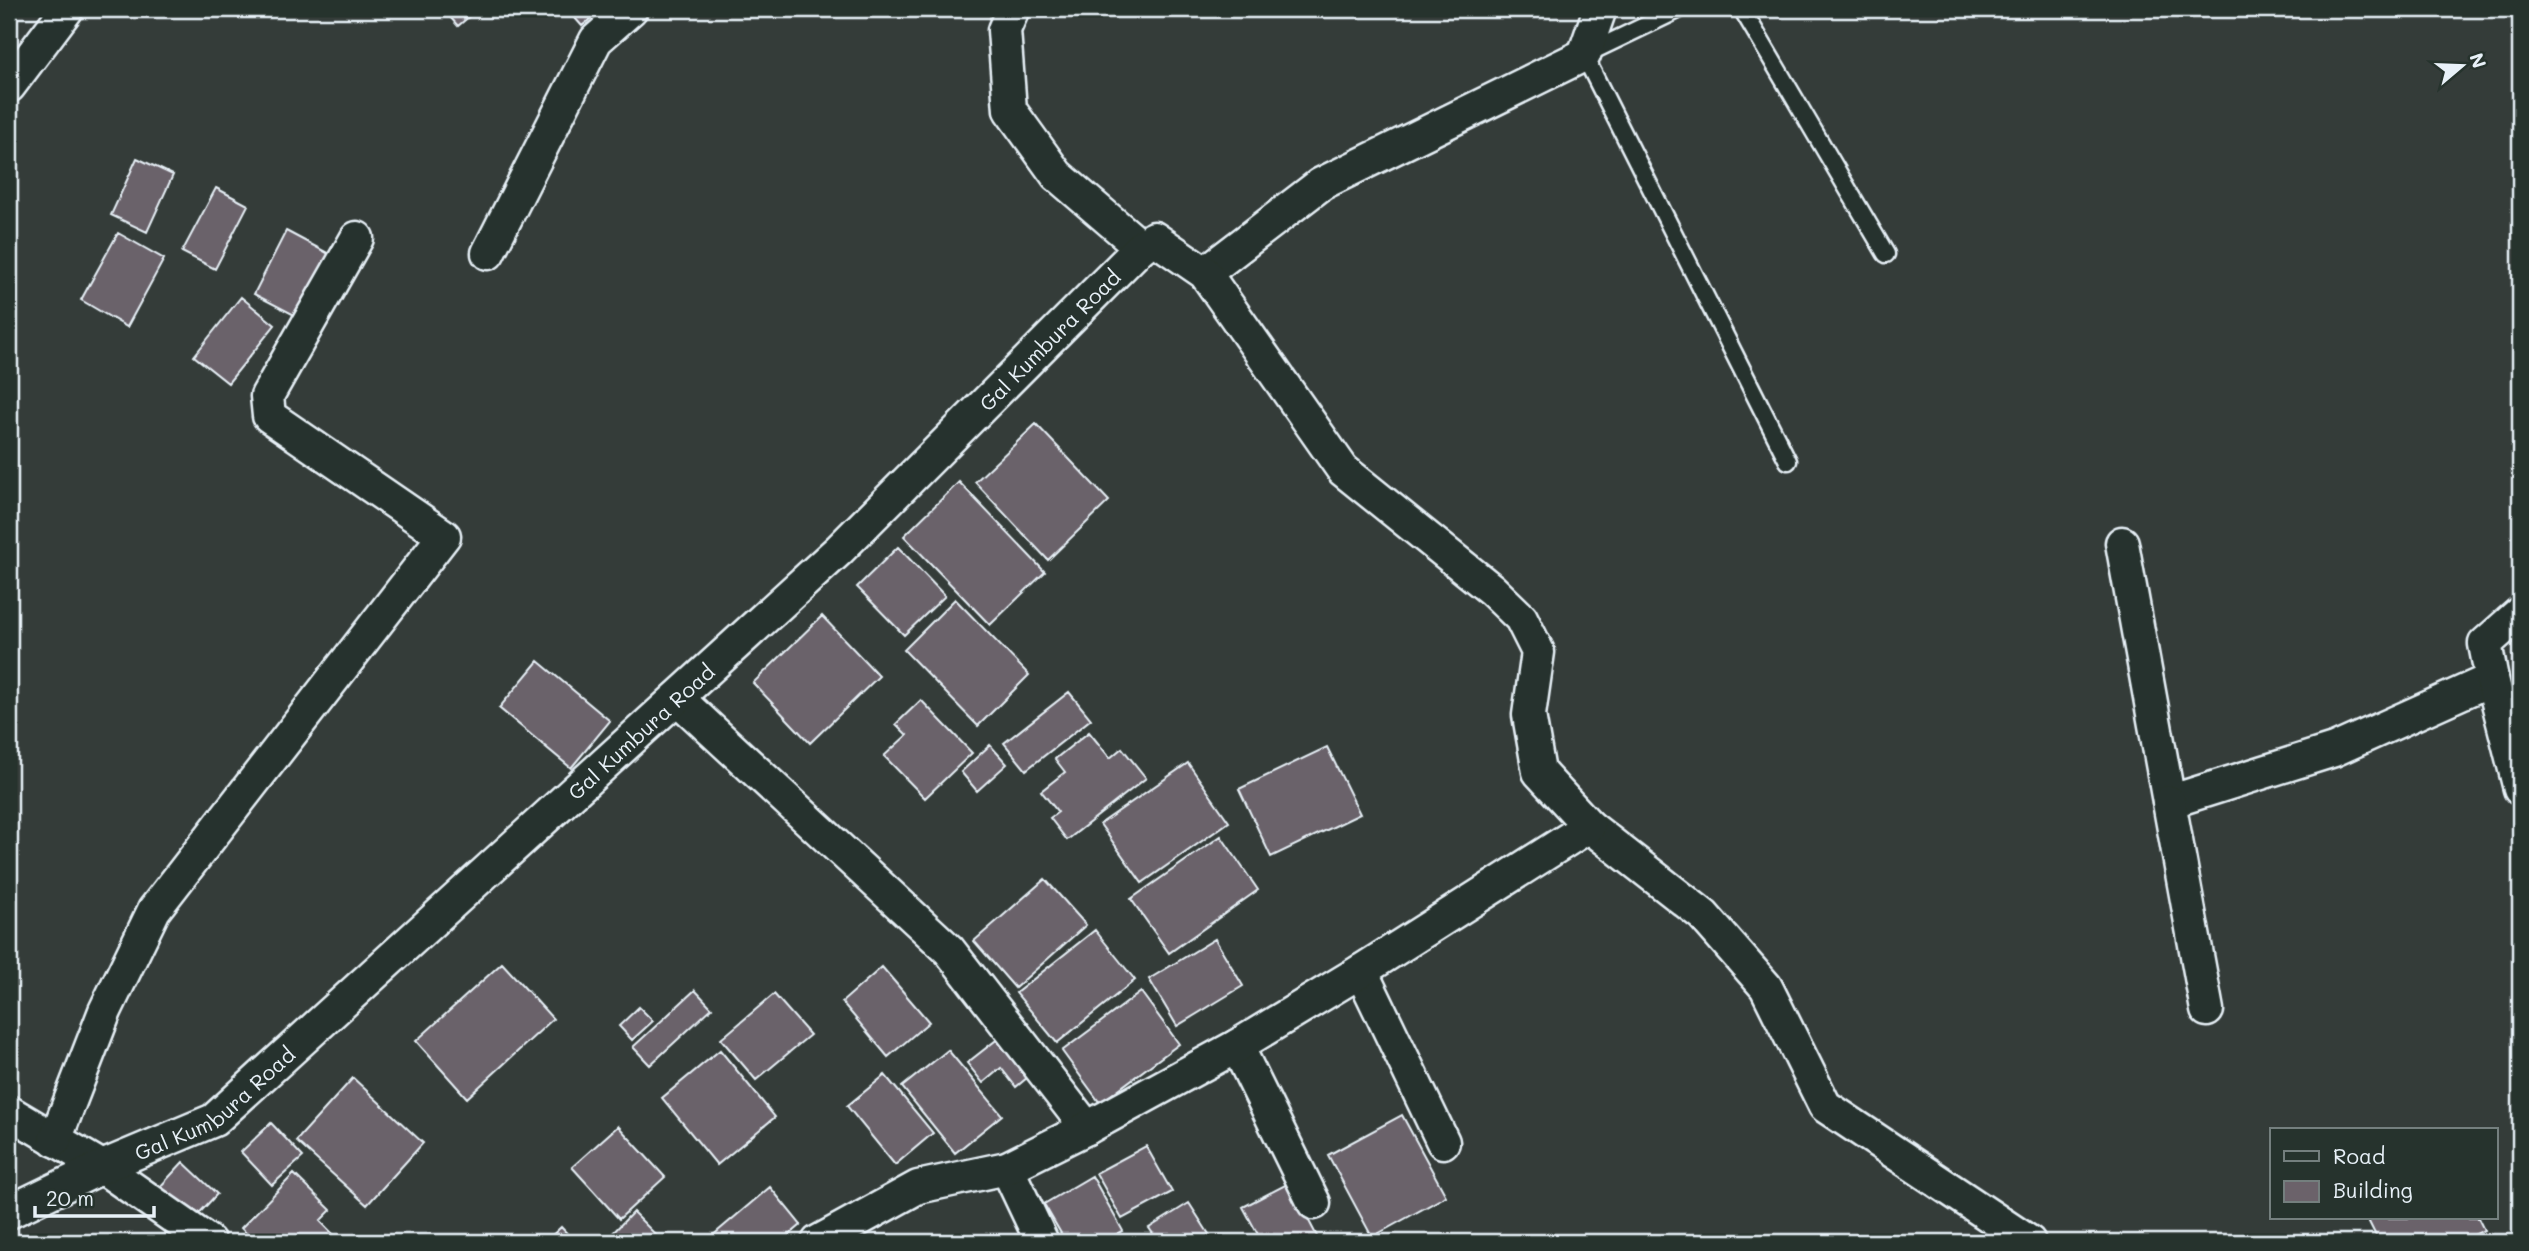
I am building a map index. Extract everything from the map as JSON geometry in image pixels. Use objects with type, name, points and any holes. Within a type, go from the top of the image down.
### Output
[{"type":"street","points":[[9,86],[67,9]]},
{"type":"street","points":[[488,253],[596,40],[631,9]]},
{"type":"street","points":[[1013,9],[1004,30],[1010,110],[1057,175],[1141,247],[1154,238],[1205,273],[1343,470],[1492,590],[1521,618],[1538,652],[1529,715],[1539,772],[1589,826],[1703,915],[1766,987],[1825,1105],[2029,1242]]},
{"type":"street","points":[[1205,273],[1321,184],[1584,55],[1600,9]]},
{"type":"street","points":[[55,1140],[105,1012],[154,910],[444,536],[269,416],[267,396],[356,238]]},
{"type":"street","name":"Gal Kumbura Road","points":[[9,1212],[102,1167],[214,1119],[839,550],[1141,247]]},
{"type":"street","points":[[2122,543],[2207,1010]]},
{"type":"street","points":[[2520,613],[2485,644],[2520,789]]},
{"type":"street","points":[[2169,802],[2334,750],[2492,679]]},
{"type":"street","points":[[677,698],[949,950],[1087,1128]]},
{"type":"street","points":[[818,1242],[918,1187],[1007,1168],[1087,1128],[1237,1045],[1361,971],[1589,826]]},
{"type":"street","points":[[1361,971],[1443,1142]]},
{"type":"street","points":[[1237,1045],[1314,1203]]},
{"type":"street","points":[[9,1112],[102,1167],[209,1242]]},
{"type":"street","points":[[1007,1168],[1042,1242]]},
{"type":"lane","points":[[1680,9],[1584,55],[1788,461]]},
{"type":"lane","points":[[1742,9],[1886,254]]},
{"type":"building","points":[[443,9],[478,9],[458,26]]},
{"type":"building","points":[[567,9],[602,9],[582,26]]},
{"type":"building","points":[[137,158],[173,175],[147,232],[111,215]]},
{"type":"building","points":[[216,188],[248,205],[215,269],[182,252]]},
{"type":"building","points":[[286,231],[333,256],[300,318],[254,294]]},
{"type":"building","points":[[118,233],[164,259],[127,327],[81,300]]},
{"type":"building","points":[[241,297],[275,325],[228,383],[194,356]]},
{"type":"building","points":[[1036,424],[1109,501],[1048,560],[975,482]]},
{"type":"building","points":[[959,482],[1045,572],[990,625],[904,536]]},
{"type":"building","points":[[898,547],[945,596],[904,635],[857,587]]},
{"type":"building","points":[[955,599],[1029,675],[978,726],[904,650]]},
{"type":"building","points":[[822,616],[879,676],[810,743],[753,683]]},
{"type":"building","points":[[538,661],[610,721],[571,768],[499,708]]},
{"type":"building","points":[[1069,692],[1091,719],[1026,770],[1004,743]]},
{"type":"building","points":[[921,700],[972,753],[925,798],[884,756],[907,735],[896,724]]},
{"type":"building","points":[[1089,732],[1110,758],[1122,748],[1146,778],[1067,840],[1050,818],[1058,812],[1041,791],[1065,772],[1055,759]]},
{"type":"building","points":[[990,745],[1007,764],[977,791],[961,772]]},
{"type":"building","points":[[1327,747],[1360,814],[1271,857],[1239,789]]},
{"type":"building","points":[[1188,763],[1229,822],[1142,883],[1100,824]]},
{"type":"building","points":[[1221,836],[1258,890],[1169,953],[1131,899]]},
{"type":"building","points":[[1045,879],[1086,925],[1015,988],[974,941]]},
{"type":"building","points":[[1095,930],[1135,980],[1057,1043],[1016,993]]},
{"type":"building","points":[[1215,939],[1243,986],[1177,1026],[1149,979]]},
{"type":"building","points":[[502,963],[553,1019],[467,1098],[416,1041]]},
{"type":"building","points":[[882,967],[929,1022],[888,1057],[842,1002]]},
{"type":"building","points":[[695,990],[712,1008],[650,1065],[633,1047]]},
{"type":"building","points":[[1141,992],[1179,1044],[1100,1103],[1062,1051]]},
{"type":"building","points":[[774,994],[810,1035],[756,1080],[721,1039]]},
{"type":"building","points":[[639,1007],[653,1021],[632,1040],[619,1026]]},
{"type":"building","points":[[1004,1034],[1034,1072],[1016,1087],[1001,1068],[983,1083],[967,1063]]},
{"type":"building","points":[[720,1050],[775,1117],[717,1165],[662,1098]]},
{"type":"building","points":[[948,1050],[1002,1115],[955,1153],[902,1087]]},
{"type":"building","points":[[885,1075],[933,1133],[895,1165],[847,1106]]},
{"type":"building","points":[[353,1078],[423,1143],[367,1205],[296,1141]]},
{"type":"building","points":[[1402,1115],[1446,1196],[1372,1237],[1328,1155]]},
{"type":"building","points":[[271,1123],[303,1157],[272,1185],[241,1152]]},
{"type":"building","points":[[618,1126],[665,1177],[619,1219],[572,1167]]},
{"type":"building","points":[[1146,1146],[1172,1192],[1122,1219],[1096,1173]]},
{"type":"building","points":[[183,1162],[217,1194],[193,1220],[159,1188]]},
{"type":"building","points":[[294,1174],[331,1210],[320,1221],[334,1235],[326,1242],[255,1242],[241,1228]]},
{"type":"building","points":[[1092,1176],[1123,1231],[1102,1242],[1066,1242],[1044,1204]]},
{"type":"building","points":[[1289,1183],[1320,1242],[1262,1242],[1243,1207]]},
{"type":"building","points":[[770,1187],[801,1225],[781,1242],[705,1242]]},
{"type":"building","points":[[1189,1203],[1214,1242],[1159,1242],[1149,1228]]},
{"type":"building","points":[[633,1212],[663,1242],[605,1241]]},
{"type":"building","points":[[2368,1220],[2479,1220],[2484,1230],[2461,1242],[2379,1242]]},
{"type":"building","points":[[561,1227],[575,1242],[545,1242]]}]
